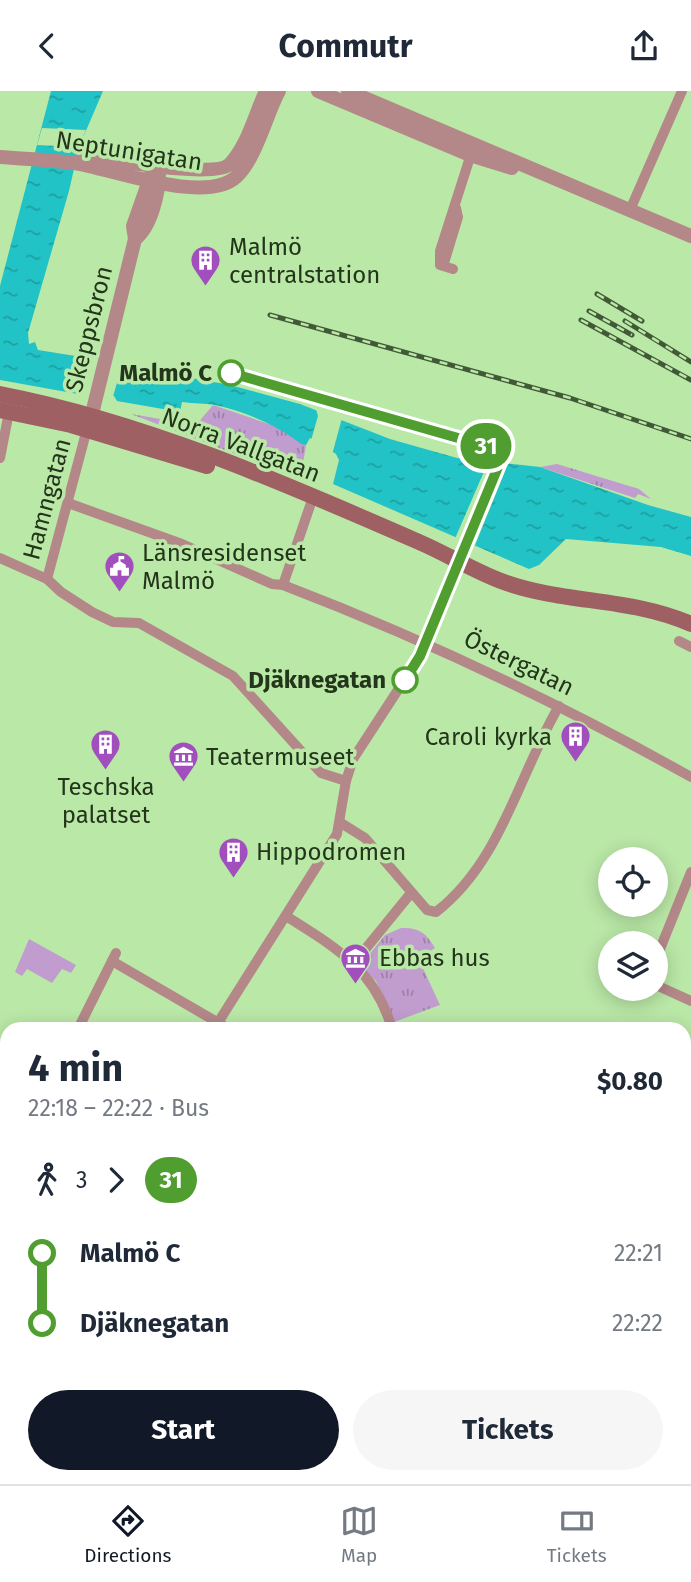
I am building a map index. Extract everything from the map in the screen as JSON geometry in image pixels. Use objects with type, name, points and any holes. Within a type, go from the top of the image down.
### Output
[{"type":"main road","name":"Norra Vallgatan","points":[[0,394],[90,422],[311,502],[421,553],[457,561],[502,581],[544,594],[655,610],[691,624]]},
{"type":"main road","name":"Norra Vallgatan","points":[[5,411],[90,422]]},
{"type":"street","name":"Neptunigatan","points":[[0,151],[75,160],[158,165],[200,172],[227,167],[240,149],[266,91]]},
{"type":"street","name":"Neptunigatan","points":[[75,160],[154,181],[218,186],[234,179],[248,160],[279,91]]},
{"type":"street","points":[[318,91],[363,99]]},
{"type":"street","points":[[348,91],[472,150],[544,175],[691,236]]},
{"type":"street","points":[[630,210],[682,91]]},
{"type":"street","points":[[449,266],[458,217],[456,208],[472,150]]},
{"type":"street","name":"Neptunigatan","points":[[0,157],[34,156]]},
{"type":"street","name":"Skeppsbron","points":[[90,422],[135,239],[133,226],[154,181],[158,165]]},
{"type":"street","points":[[0,458],[5,411]]},
{"type":"street","name":"Hamngatan","points":[[47,579],[90,422]]},
{"type":"street","points":[[283,585],[311,502]]},
{"type":"street","name":"Östergatan","points":[[68,503],[182,544],[272,584],[283,585],[425,642],[559,706],[691,777]]},
{"type":"street","points":[[0,558],[47,579],[61,592],[92,612],[113,622],[138,623],[233,676],[321,773],[346,781]]},
{"type":"street","points":[[218,1022],[331,845],[342,818],[346,781],[353,759],[405,680],[425,642],[457,561]]},
{"type":"street","points":[[679,641],[691,647]]},
{"type":"street","points":[[342,818],[365,838],[427,911],[436,912],[448,903],[486,855],[507,818],[528,764],[559,706]]},
{"type":"street","points":[[667,931],[691,872]]},
{"type":"street","points":[[354,963],[411,893]]},
{"type":"street","points":[[286,916],[354,963],[373,983],[389,1022]]},
{"type":"street","points":[[82,1022],[114,957],[209,1022]]},
{"type":"street","points":[[668,990],[691,1001]]},
{"type":"green space","points":[[213,405],[278,427],[306,445],[301,476],[298,478],[131,414],[196,425]]},
{"type":"green space","points":[[557,464],[639,489],[651,499],[638,494],[635,498],[540,467]]},
{"type":"green space","points":[[401,928],[421,932],[435,948],[424,955],[421,964],[440,1005],[394,1022],[376,981],[360,966],[385,935]]},
{"type":"green space","points":[[29,939],[76,965],[71,973],[62,969],[52,983],[27,969],[22,976],[15,972]]},
{"type":"water","points":[[51,91],[103,91],[79,147],[28,333],[29,344],[35,342],[38,350],[88,358],[88,369],[118,378],[126,366],[230,385],[300,404],[390,439],[457,458],[540,467],[648,505],[691,517],[691,556],[661,547],[566,539],[539,565],[529,569],[333,484],[339,460],[336,454],[310,438],[306,445],[301,444],[250,415],[215,405],[182,402],[180,412],[117,401],[114,396],[82,389],[78,394],[0,380],[0,286]]},
{"type":"pier","points":[[42,128],[86,130],[79,147],[37,145]]},
{"type":"pier","points":[[91,359],[91,366],[118,374],[121,369],[112,400],[81,392]]},
{"type":"pier","points":[[316,409],[342,418],[332,455],[310,444],[318,416]]},
{"type":"pier","points":[[489,460],[508,464],[473,550],[454,541]]},
{"type":"railway","points":[[597,294],[642,321]]},
{"type":"railway","points":[[589,311],[632,335]]},
{"type":"railway","points":[[270,315],[570,398],[691,439]]},
{"type":"railway","points":[[581,320],[691,380]]},
{"type":"railway","points":[[625,321],[691,362]]},
{"type":"bus line","name":"31","points":[[231,373],[500,450],[500,462],[420,656],[405,680]]},
{"type":"place","name":"Malmö centralstation","points":[[206,288]]},
{"type":"place","name":"Malmö C","points":[[231,373]]},
{"type":"place","name":"Länsresidenset Malmö","points":[[119,594]]},
{"type":"place","name":"Djäknegatan","points":[[405,680]]},
{"type":"place","name":"Caroli kyrka","points":[[575,764]]},
{"type":"place","name":"Teschska palatset","points":[[106,772]]},
{"type":"place","name":"Teatermuseet","points":[[183,784]]},
{"type":"place","name":"Hippodromen","points":[[233,879]]},
{"type":"place","name":"Ebbas hus","points":[[356,985]]}]
